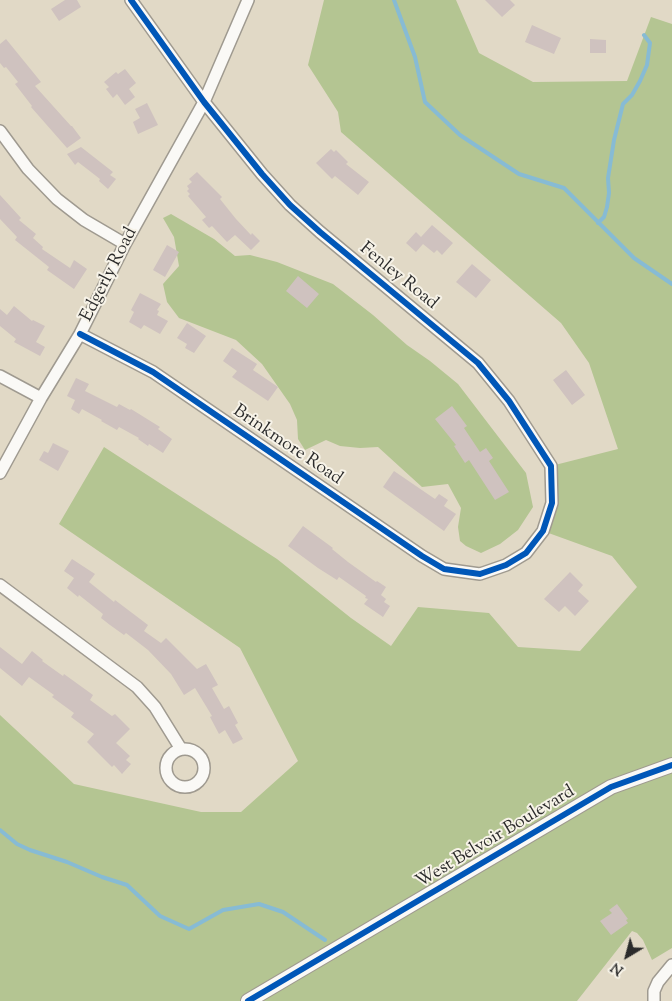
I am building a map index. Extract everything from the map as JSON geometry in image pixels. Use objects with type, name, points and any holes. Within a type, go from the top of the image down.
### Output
[{"type":"street","name":"Fenley Road","points":[[130,0],[204,102],[262,174],[290,205],[478,363],[509,401],[551,466],[552,503],[543,531],[526,553],[506,565],[480,574]]},
{"type":"street","name":"Edgerly Road","points":[[0,473],[41,398],[80,334],[125,244],[204,102],[248,0]]},
{"type":"street","points":[[0,131],[28,169],[57,199],[84,220],[125,244]]},
{"type":"street","name":"Brinkmore Road","points":[[80,334],[153,372],[444,569],[480,574]]},
{"type":"street","points":[[0,376],[41,398]]},
{"type":"street","points":[[0,585],[137,688],[155,707],[181,750]]},
{"type":"street","name":"West Belvoir Boulevard","points":[[248,1001],[611,787],[672,765]]},
{"type":"street","points":[[654,1001],[654,991],[658,982],[672,965]]},
{"type":"green space","points":[[324,0],[456,0],[479,53],[533,82],[627,81],[651,17],[672,24],[672,948],[652,960],[643,940],[637,933],[632,931],[577,1001],[0,1001],[0,715],[74,784],[201,812],[241,812],[298,761],[240,648],[59,524],[104,447],[277,559],[351,618],[391,646],[418,607],[489,613],[518,647],[580,651],[637,587],[612,556],[543,531],[551,466],[618,449],[589,363],[561,323],[341,132],[338,112],[308,65]]},
{"type":"green space","points":[[171,214],[214,239],[235,256],[250,255],[277,262],[333,284],[458,384],[526,473],[533,507],[518,530],[500,544],[481,553],[460,541],[458,527],[461,508],[448,484],[422,487],[378,447],[340,446],[326,440],[305,450],[298,439],[297,420],[290,404],[262,364],[236,340],[179,318],[167,302],[163,284],[179,266],[174,237],[163,218]]},
{"type":"building","points":[[65,0],[77,0],[81,7],[59,21],[51,9]]},
{"type":"building","points":[[485,0],[510,0],[515,5],[502,17]]},
{"type":"building","points":[[532,25],[561,38],[554,54],[525,42]]},
{"type":"building","points":[[6,39],[41,82],[35,86],[81,138],[67,148],[31,107],[15,84],[18,82],[6,67],[4,68],[0,63],[0,44]]},
{"type":"building","points":[[590,39],[606,40],[606,53],[590,53]]},
{"type":"building","points":[[125,69],[136,83],[129,89],[135,97],[125,105],[117,94],[113,98],[106,89],[109,87],[104,82],[116,72],[118,74]]},
{"type":"building","points":[[147,103],[158,125],[138,134],[133,122],[140,118],[135,109]]},
{"type":"building","points":[[81,147],[113,172],[110,175],[116,179],[108,189],[99,181],[100,179],[78,162],[75,165],[67,154]]},
{"type":"building","points":[[331,149],[334,152],[336,150],[348,162],[346,164],[369,182],[358,195],[335,176],[332,179],[316,163]]},
{"type":"building","points":[[197,172],[222,197],[220,199],[236,219],[251,235],[252,233],[260,241],[251,250],[235,235],[227,242],[212,226],[209,228],[202,220],[206,217],[188,196],[190,194],[187,191],[189,189],[187,186],[192,182],[189,179]]},
{"type":"building","points":[[0,195],[21,218],[19,220],[36,234],[33,238],[43,247],[42,249],[70,268],[74,260],[87,269],[74,289],[47,270],[49,267],[15,240],[17,237],[0,219]]},
{"type":"building","points":[[432,225],[453,243],[442,255],[437,250],[434,253],[423,244],[416,252],[406,243],[416,232],[421,237]]},
{"type":"building","points":[[167,245],[179,252],[165,277],[153,270]]},
{"type":"building","points":[[472,264],[491,280],[476,298],[456,282]]},
{"type":"building","points":[[298,276],[319,294],[307,308],[286,291]]},
{"type":"building","points":[[140,293],[161,304],[157,310],[159,311],[157,315],[168,321],[160,334],[144,325],[141,329],[129,322],[134,312],[131,310]]},
{"type":"building","points":[[14,306],[32,321],[45,326],[36,342],[45,347],[40,356],[14,342],[16,339],[0,326],[0,309],[7,315]]},
{"type":"building","points":[[187,323],[206,336],[194,353],[185,348],[187,344],[177,338]]},
{"type":"building","points":[[232,348],[257,364],[253,370],[278,387],[268,401],[232,377],[237,371],[223,361]]},
{"type":"building","points":[[566,370],[585,395],[572,405],[553,380]]},
{"type":"building","points":[[76,378],[89,384],[85,391],[117,407],[119,404],[131,409],[160,427],[158,429],[172,439],[163,453],[149,444],[148,446],[139,438],[119,427],[117,430],[82,409],[79,414],[71,409],[75,400],[67,396]]},
{"type":"building","points":[[452,406],[467,426],[464,428],[480,452],[486,448],[493,458],[489,461],[509,492],[495,500],[469,460],[465,463],[454,446],[456,445],[435,419]]},
{"type":"building","points":[[53,443],[69,451],[58,471],[39,460],[44,451],[48,453]]},
{"type":"building","points":[[394,471],[435,499],[439,494],[448,500],[444,506],[456,514],[444,531],[383,487]]},
{"type":"building","points":[[303,526],[333,548],[348,562],[386,587],[381,595],[386,599],[384,602],[390,606],[383,617],[364,604],[368,599],[365,598],[366,596],[339,577],[337,580],[318,568],[288,546]]},
{"type":"building","points":[[72,559],[95,574],[89,582],[148,625],[144,631],[161,643],[166,638],[197,669],[206,664],[218,685],[212,688],[224,709],[229,706],[238,723],[235,725],[243,739],[233,744],[225,730],[219,734],[210,717],[212,716],[195,688],[184,695],[171,674],[148,650],[126,633],[124,635],[110,625],[101,618],[103,614],[67,588],[74,578],[64,571]]},
{"type":"building","points":[[570,572],[583,585],[578,591],[589,601],[575,616],[565,606],[559,612],[544,599]]},
{"type":"building","points":[[0,647],[22,664],[32,651],[42,661],[93,695],[90,700],[112,716],[115,714],[130,729],[116,743],[130,756],[126,760],[131,764],[122,774],[114,765],[112,767],[87,742],[94,734],[71,717],[74,713],[52,697],[54,695],[29,677],[22,686],[0,668]]},
{"type":"building","points":[[617,904],[628,919],[626,920],[628,923],[611,935],[600,921],[612,913],[609,910]]},
{"type":"waterway","points":[[394,0],[415,57],[425,102],[460,135],[519,174],[564,188],[634,258],[672,284]]},
{"type":"waterway","points":[[598,223],[604,217],[607,207],[609,193],[608,178],[614,140],[623,104],[632,95],[647,65],[650,43],[644,35]]},
{"type":"waterway","points":[[0,830],[17,844],[30,850],[127,885],[160,916],[189,929],[223,910],[259,904],[283,912],[325,940]]},
{"type":"cycle path","points":[[80,334],[153,372],[422,556],[444,569],[480,574],[506,565],[526,553],[543,531],[552,503],[551,466],[509,401],[478,363],[290,205],[262,174],[204,102],[131,0]]},
{"type":"cycle path","points":[[248,1001],[611,787],[672,765]]}]
